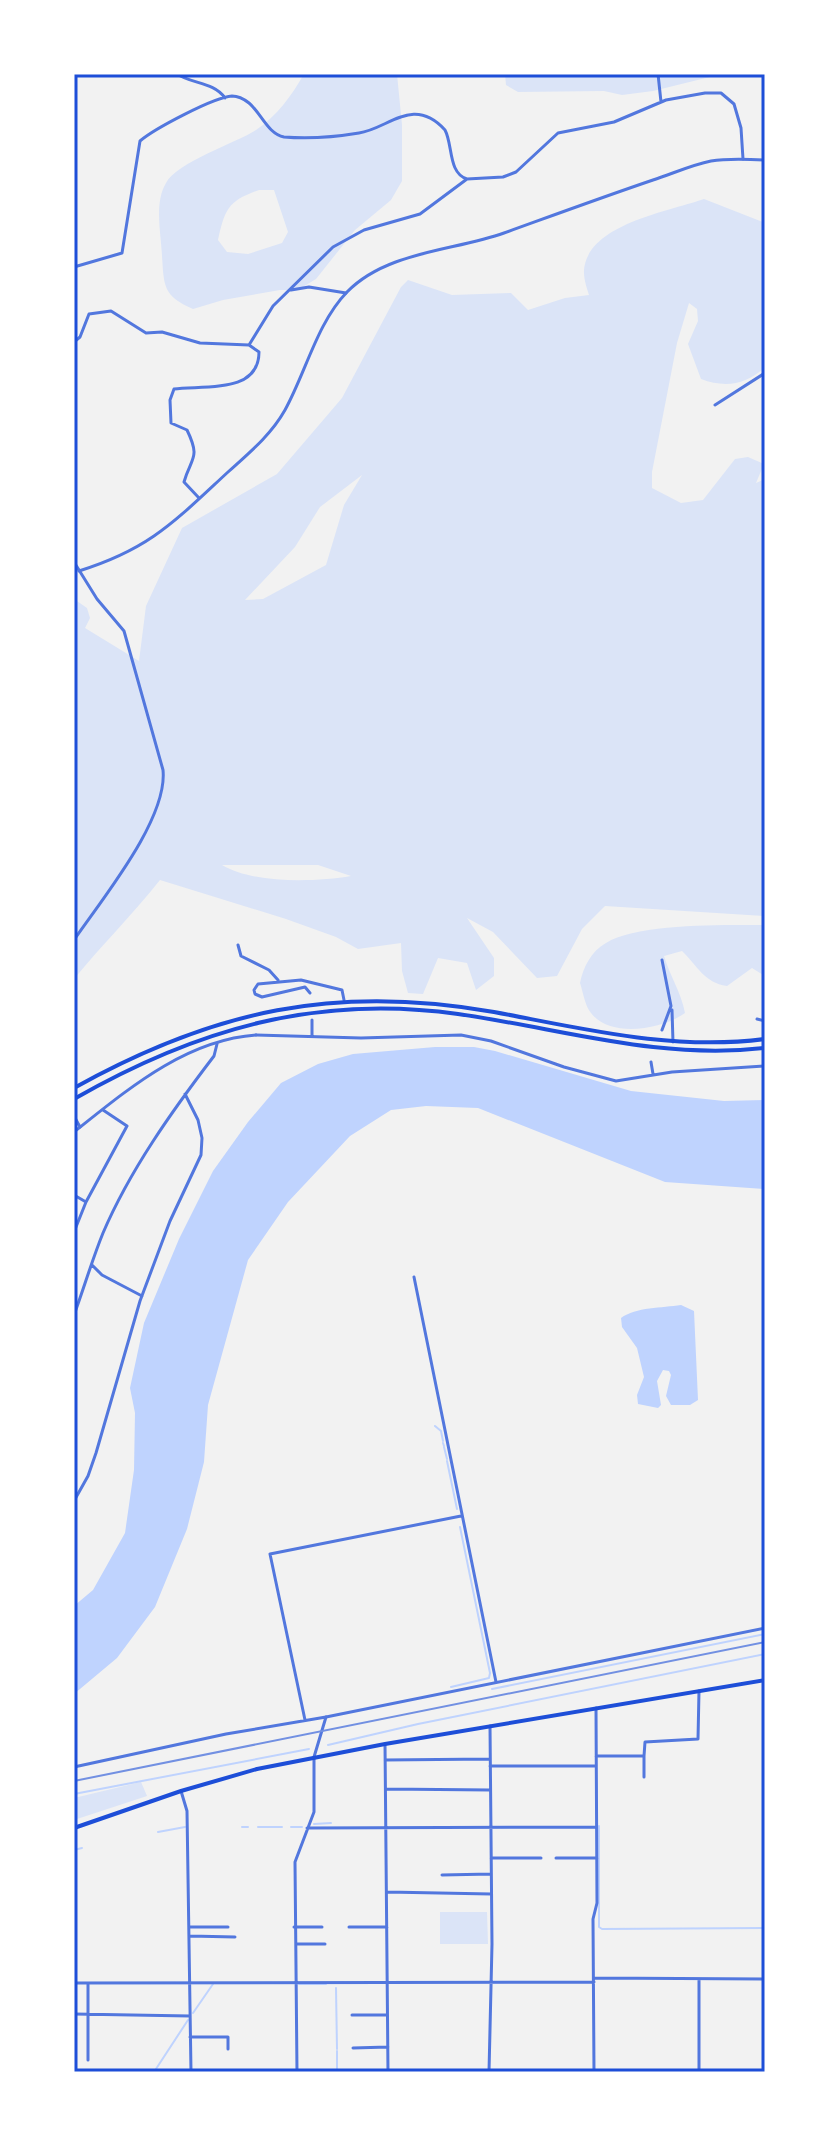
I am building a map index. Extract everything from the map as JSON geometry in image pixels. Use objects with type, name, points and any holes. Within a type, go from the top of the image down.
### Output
[{"type":"main road","points":[[74,1088],[151,1048],[208,1027],[277,1009],[344,1000],[449,1005],[616,1036],[673,1043],[720,1044],[765,1039]]},
{"type":"main road","points":[[74,1099],[124,1071],[198,1039],[250,1023],[334,1010],[436,1012],[620,1045],[671,1051],[765,1048]]},
{"type":"main road","points":[[74,1828],[257,1769],[385,1744],[765,1680]]},
{"type":"street","points":[[177,74],[188,81],[212,86],[225,98]]},
{"type":"street","points":[[658,74],[661,102]]},
{"type":"street","points":[[74,267],[122,253],[140,141],[171,122],[233,96],[246,100],[262,115],[274,134],[284,137],[362,133],[399,116],[417,115],[445,130],[455,170],[467,179],[510,175],[521,169],[558,133],[614,122],[661,102],[705,93],[728,96],[739,117],[743,159]]},
{"type":"street","points":[[79,571],[120,557],[152,540],[257,447],[285,411],[322,331],[346,293],[370,275],[416,255],[504,233],[553,213],[709,161],[765,160]]},
{"type":"street","points":[[249,345],[268,312],[333,247],[364,230],[420,214],[467,179]]},
{"type":"street","points":[[287,291],[309,287],[346,293]]},
{"type":"street","points":[[74,342],[80,337],[89,314],[111,311],[146,333],[162,332],[200,343],[249,345],[259,352],[259,359],[250,375],[220,387],[174,389],[170,400],[171,423],[187,430],[195,460],[184,478],[184,484],[200,499]]},
{"type":"street","points":[[715,405],[765,373]]},
{"type":"street","points":[[74,562],[97,599],[124,631],[163,770],[164,785],[156,811],[122,872],[74,940]]},
{"type":"street","points":[[238,945],[241,956],[269,970],[279,981]]},
{"type":"street","points":[[662,960],[671,1006],[673,1043]]},
{"type":"street","points":[[310,993],[301,987],[262,997],[255,994],[255,986],[301,980],[342,990],[344,1000]]},
{"type":"street","points":[[662,1030],[671,1006]]},
{"type":"street","points":[[757,1019],[765,1021]]},
{"type":"street","points":[[312,1020],[312,1038]]},
{"type":"street","points":[[74,1132],[149,1075],[191,1053],[256,1035],[312,1038],[461,1035],[491,1041],[606,1080],[626,1081],[710,1068],[765,1066]]},
{"type":"street","points":[[74,1315],[103,1234],[121,1197],[185,1094],[214,1056],[217,1044]]},
{"type":"street","points":[[651,1062],[653,1075]]},
{"type":"street","points":[[74,1501],[92,1464],[142,1296],[170,1221],[201,1155],[201,1129],[185,1094]]},
{"type":"street","points":[[74,1232],[86,1202],[127,1126],[103,1110]]},
{"type":"street","points":[[74,1116],[80,1127]]},
{"type":"street","points":[[74,1195],[86,1202]]},
{"type":"street","points":[[92,1265],[102,1275],[142,1296]]},
{"type":"street","points":[[414,1277],[496,1682]]},
{"type":"street","points":[[305,1721],[270,1554],[461,1516]]},
{"type":"street","points":[[74,1767],[765,1628]]},
{"type":"street","points":[[644,1777],[645,1742],[698,1739],[699,1690]]},
{"type":"street","points":[[594,2072],[596,1708]]},
{"type":"street","points":[[297,2072],[295,1862],[314,1812],[314,1757],[326,1717]]},
{"type":"street","points":[[489,2072],[490,1726]]},
{"type":"street","points":[[385,1744],[388,2072]]},
{"type":"street","points":[[596,1756],[644,1756]]},
{"type":"street","points":[[385,1760],[490,1759]]},
{"type":"street","points":[[490,1766],[596,1766]]},
{"type":"street","points":[[386,1789],[490,1790]]},
{"type":"street","points":[[181,1791],[187,1811],[191,2072]]},
{"type":"street","points":[[307,1828],[597,1827]]},
{"type":"street","points":[[491,1858],[541,1858]]},
{"type":"street","points":[[556,1858],[597,1858]]},
{"type":"street","points":[[442,1875],[491,1874]]},
{"type":"street","points":[[386,1892],[491,1894]]},
{"type":"street","points":[[190,1927],[228,1927]]},
{"type":"street","points":[[294,1927],[322,1927]]},
{"type":"street","points":[[349,1927],[387,1927]]},
{"type":"street","points":[[190,1936],[235,1937]]},
{"type":"street","points":[[296,1944],[325,1944]]},
{"type":"street","points":[[699,1978],[699,2072]]},
{"type":"street","points":[[74,1983],[765,1979]]},
{"type":"street","points":[[88,1983],[88,2060]]},
{"type":"street","points":[[74,2014],[190,2016]]},
{"type":"street","points":[[352,2015],[387,2015]]},
{"type":"street","points":[[190,2037],[228,2037],[228,2049]]},
{"type":"street","points":[[353,2048],[388,2047]]},
{"type":"shaded area","points":[[304,74],[397,74],[402,125],[402,181],[391,200],[355,230],[316,279],[298,290],[223,300],[193,309],[171,294],[163,275],[159,209],[162,191],[172,175],[182,168],[264,124],[283,105]],"holes":[[[259,190],[274,190],[288,232],[282,243],[248,254],[227,252],[218,240],[226,213],[234,202]]]},
{"type":"shaded area","points":[[505,74],[722,74],[653,91],[622,95],[604,91],[518,92],[506,85]]},
{"type":"shaded area","points":[[704,199],[765,223],[765,367],[750,378],[735,383],[701,379],[688,344],[698,321],[697,309],[689,303],[677,343],[652,472],[652,488],[681,503],[703,500],[735,459],[748,457],[764,464],[756,483],[765,479],[765,916],[605,906],[582,929],[557,976],[537,978],[493,932],[467,918],[494,958],[494,976],[476,990],[467,963],[438,958],[423,994],[408,993],[402,971],[401,943],[358,949],[336,937],[286,919],[160,880],[74,979],[74,599],[87,608],[90,618],[85,628],[139,661],[146,606],[182,528],[277,474],[342,398],[401,287],[408,280],[452,295],[511,293],[528,310],[565,298],[589,295],[584,276],[585,264],[603,238],[654,214]],"holes":[[[362,475],[344,505],[326,565],[263,599],[245,600],[295,547],[320,507]],[[222,865],[318,865],[351,876],[303,880],[267,878],[251,876]]]},
{"type":"shaded area","points":[[765,925],[765,976],[752,968],[727,986],[712,981],[682,951],[664,956],[685,1013],[675,1019],[651,1027],[624,1029],[600,1021],[587,1007],[580,983],[586,966],[601,946],[620,936],[682,926]]},
{"type":"shaded area","points":[[141,1782],[147,1796],[74,1820],[74,1798]]},
{"type":"shaded area","points":[[440,1912],[487,1912],[488,1944],[440,1944]]},
{"type":"water","points":[[474,1047],[495,1051],[631,1091],[724,1101],[765,1100],[765,1189],[665,1182],[478,1108],[426,1106],[391,1110],[350,1136],[288,1202],[248,1260],[208,1405],[204,1462],[187,1529],[155,1607],[117,1658],[74,1694],[74,1606],[93,1590],[125,1533],[134,1470],[135,1413],[130,1388],[144,1323],[179,1239],[213,1171],[281,1083],[318,1064],[353,1054]]},
{"type":"water","points":[[681,1305],[694,1311],[698,1400],[690,1405],[671,1405],[666,1396],[671,1375],[663,1370],[657,1381],[661,1405],[658,1408],[638,1404],[637,1395],[644,1377],[637,1348],[622,1327],[621,1318],[642,1310]]},
{"type":"waterway","points":[[435,1426],[441,1431],[443,1441]]},
{"type":"waterway","points":[[444,1447],[447,1459]]},
{"type":"waterway","points":[[447,1461],[457,1509]]},
{"type":"waterway","points":[[451,1687],[489,1678],[490,1673],[460,1527]]},
{"type":"waterway","points":[[492,1689],[765,1634]]},
{"type":"waterway","points":[[328,1745],[765,1654]]},
{"type":"waterway","points":[[74,1794],[309,1749]]},
{"type":"waterway","points":[[314,1824],[331,1823]]},
{"type":"waterway","points":[[599,1826],[599,1927],[602,1929],[765,1928]]},
{"type":"waterway","points":[[158,1832],[185,1827]]},
{"type":"waterway","points":[[242,1827],[248,1827]]},
{"type":"waterway","points":[[258,1827],[282,1827]]},
{"type":"waterway","points":[[291,1827],[302,1827]]},
{"type":"waterway","points":[[74,1850],[82,1848]]},
{"type":"waterway","points":[[193,2013],[213,1984]]},
{"type":"waterway","points":[[299,1984],[326,1984]]},
{"type":"waterway","points":[[336,1988],[337,2049]]},
{"type":"waterway","points":[[154,2072],[188,2020]]},
{"type":"waterway","points":[[337,2051],[337,2072]]},
{"type":"railway","points":[[74,1781],[765,1642]]}]
